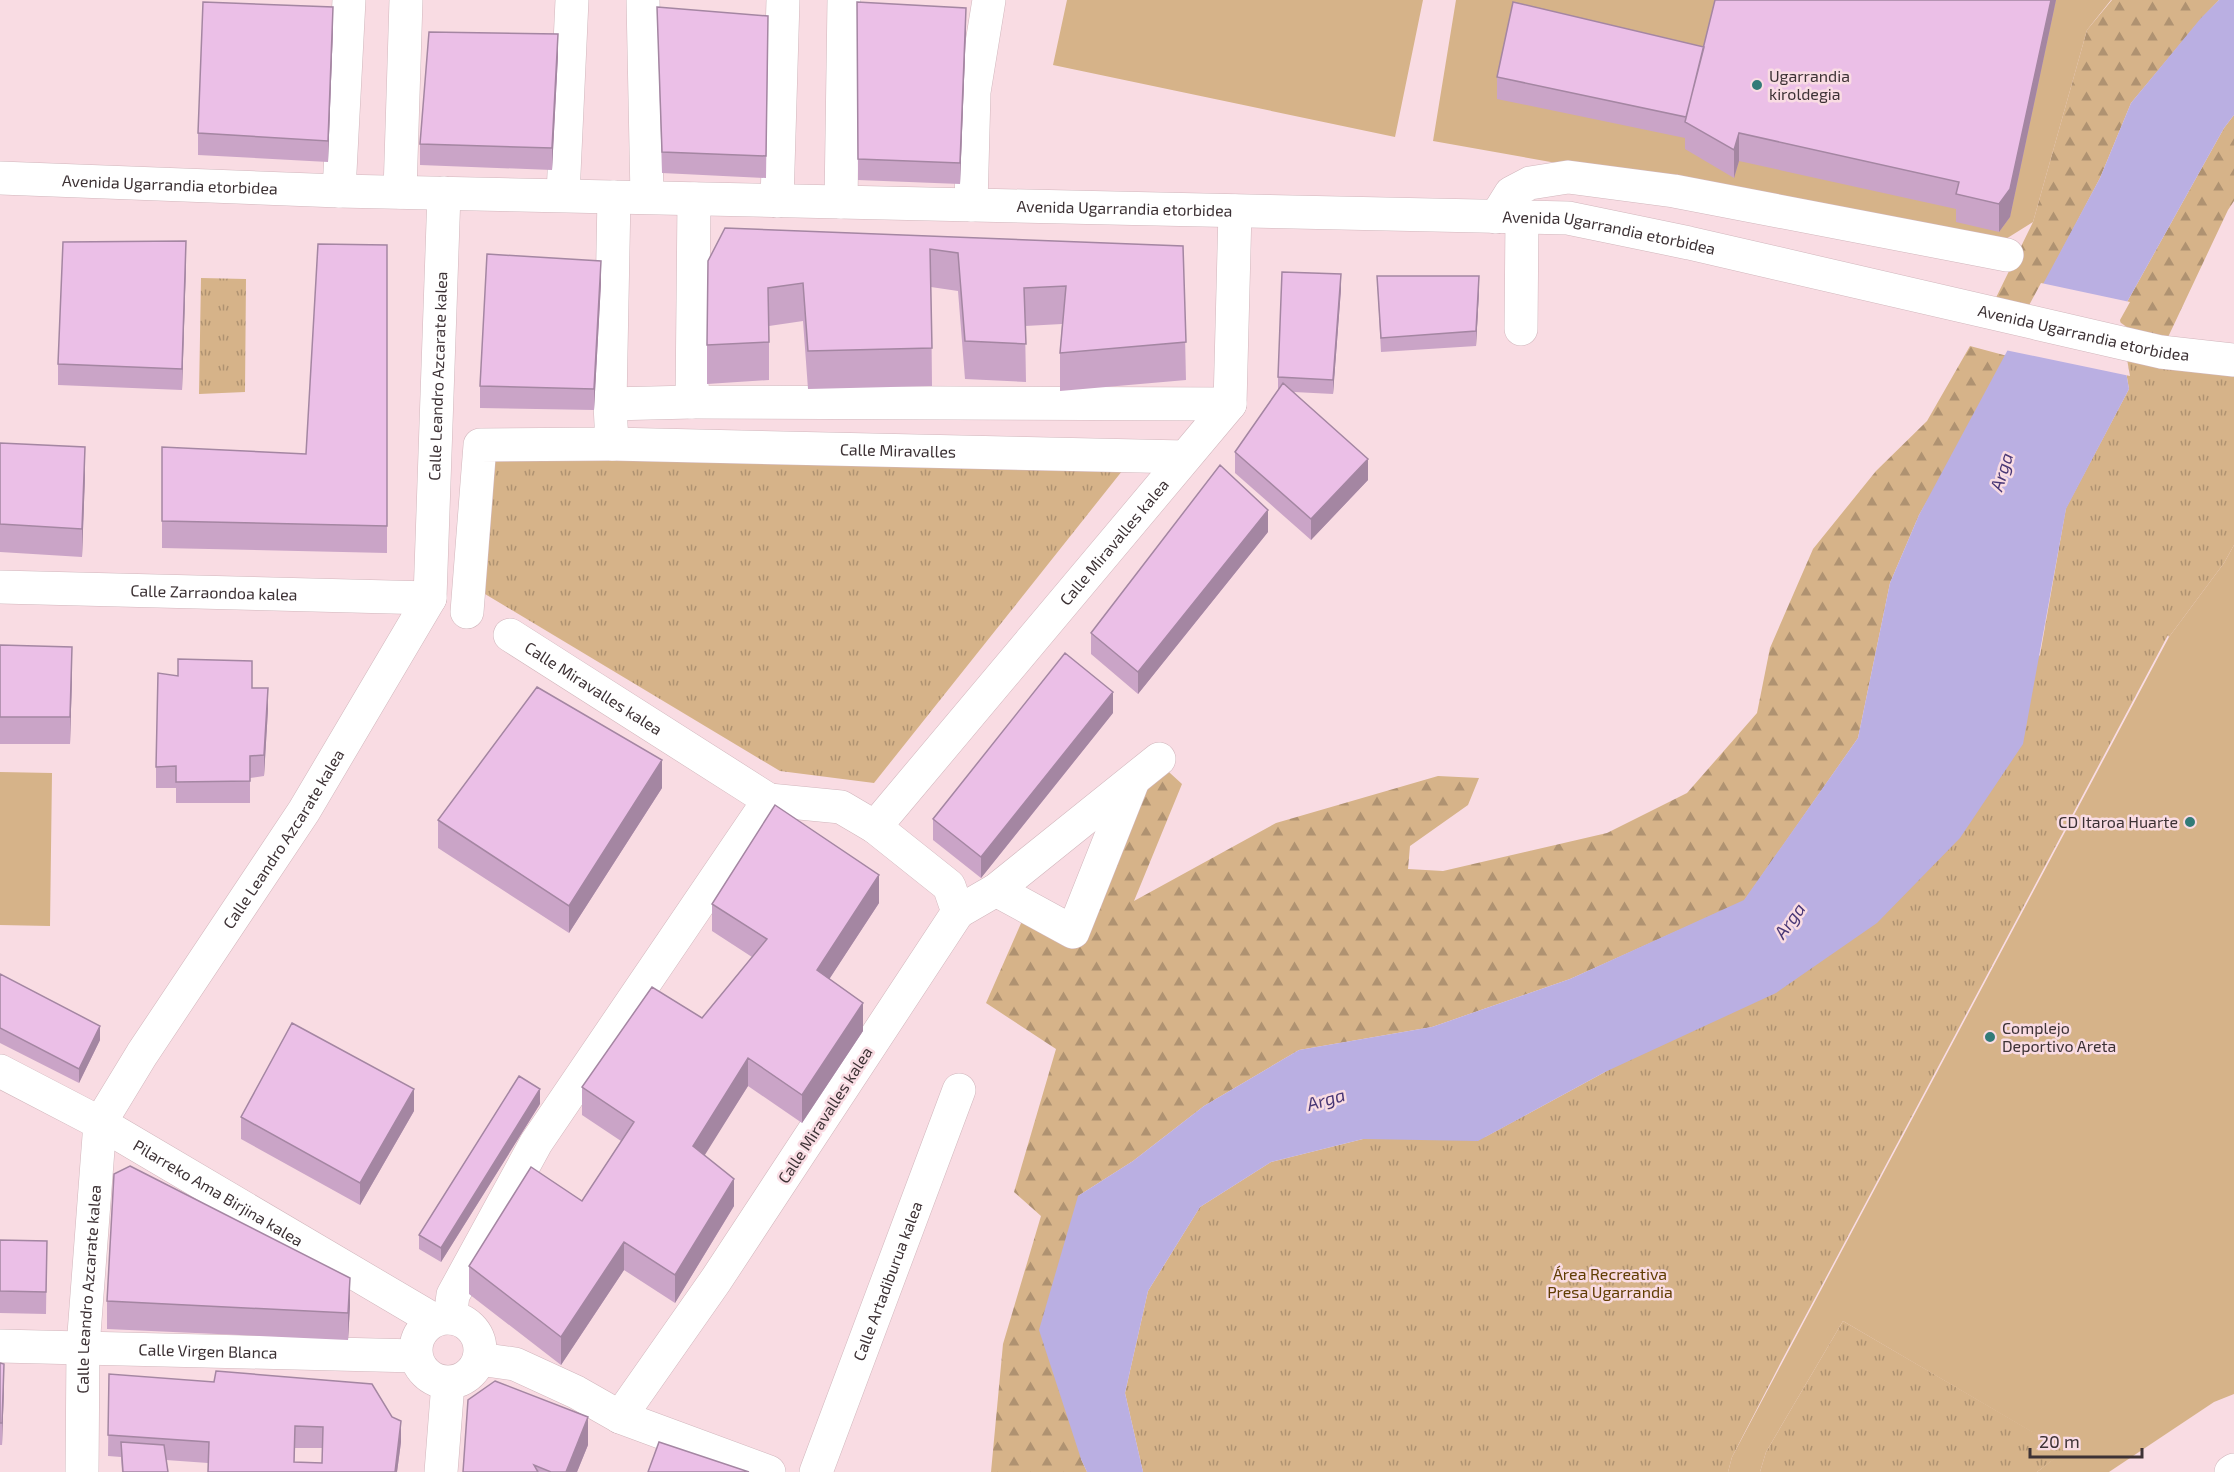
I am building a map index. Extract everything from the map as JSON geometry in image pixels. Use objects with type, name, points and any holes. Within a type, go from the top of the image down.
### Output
[{"type":"street","points":[[339,191],[348,0]]},
{"type":"street","points":[[400,192],[406,0]]},
{"type":"street","points":[[563,195],[573,0]]},
{"type":"street","points":[[643,0],[647,197]]},
{"type":"street","points":[[777,201],[783,0]]},
{"type":"street","points":[[842,202],[844,0]]},
{"type":"street","points":[[971,205],[974,92],[989,0]]},
{"type":"street","points":[[1521,329],[1509,217],[1511,193],[1530,183],[1568,177],[1674,191],[2007,255]]},
{"type":"street","name":"Avenida Ugarrandia etorbidea","points":[[0,178],[339,191],[1568,218],[1689,243],[2161,352],[2234,360]]},
{"type":"street","name":"Calle Leandro Azcarate kalea","points":[[82,1472],[83,1347],[100,1123],[142,1054],[304,811],[430,598],[444,193]]},
{"type":"street","points":[[612,444],[610,404],[614,197]]},
{"type":"street","points":[[692,402],[694,199]]},
{"type":"street","points":[[610,404],[692,402],[1230,404],[1235,211]]},
{"type":"street","name":"Calle Miravalles kalea","points":[[875,827],[1230,404]]},
{"type":"street","name":"Calle Miravalles","points":[[467,612],[480,445],[612,444],[1185,457]]},
{"type":"street","name":"Calle Zarraondoa kalea","points":[[0,587],[430,598]]},
{"type":"street","name":"Calle Miravalles kalea","points":[[510,635],[769,800],[841,807],[875,827],[949,886],[957,912],[716,1280],[620,1417]]},
{"type":"street","points":[[957,912],[996,890],[1146,769],[1073,932],[996,890]]},
{"type":"street","points":[[442,1319],[536,1143],[769,800]]},
{"type":"street","name":"Pilarreko Ama Birjina kalea","points":[[0,1071],[100,1123],[442,1319]]},
{"type":"street","name":"Calle Artadiburua kalea","points":[[816,1472],[959,1090]]},
{"type":"street","points":[[442,1319],[465,1322],[473,1329],[481,1349],[479,1359],[468,1376],[448,1383],[437,1381],[427,1375],[416,1356],[419,1335],[425,1326],[442,1319]]},
{"type":"street","name":"Calle Virgen Blanca","points":[[0,1346],[416,1356]]},
{"type":"street","points":[[479,1359],[515,1364],[576,1392],[620,1417],[769,1472]]},
{"type":"street","points":[[441,1472],[448,1383]]},
{"type":"green space","points":[[1067,0],[1423,0],[1395,137],[1053,65]]},
{"type":"green space","name":"Ugarrandia kiroldegia","points":[[1456,0],[2111,0],[2087,30],[2033,222],[2001,242],[1433,141]]},
{"type":"green space","points":[[2112,0],[2219,0],[2131,103],[2100,178],[2025,320],[1989,312],[2033,222],[2087,30]]},
{"type":"green space","points":[[2234,115],[2234,201],[2161,352],[2117,320],[2224,128]]},
{"type":"green space","points":[[201,278],[246,279],[245,392],[199,394]]},
{"type":"green space","name":"Área Recreativa Presa Ugarrandia","points":[[2121,343],[2234,360],[2234,545],[2224,563],[2169,637],[2168,635],[1782,1360],[1732,1457],[1728,1472],[1143,1472],[1125,1393],[1148,1291],[1200,1207],[1271,1162],[1363,1139],[1485,1137],[1605,1072],[2040,655],[2066,508],[2129,389]]},
{"type":"green space","points":[[1970,346],[2011,357],[1919,515],[1890,583],[1858,738],[1744,901],[1570,979],[1432,1027],[1299,1050],[1204,1106],[1133,1161],[1078,1196],[1081,1459],[1087,1472],[991,1472],[1003,1344],[1041,1216],[1014,1192],[1056,1049],[986,1003],[1026,912],[1077,943],[1158,762],[1182,784],[1134,901],[1276,823],[1438,776],[1479,778],[1468,805],[1410,846],[1408,869],[1443,871],[1607,833],[1687,793],[1757,713],[1770,648],[1813,549],[1876,471],[1927,421]]},
{"type":"green space","points":[[480,445],[1134,456],[874,783],[780,771],[470,585]]},
{"type":"green space","name":"Complejo Deportivo Areta","points":[[2234,545],[2234,1394],[2214,1402],[2109,1472],[2037,1472],[2064,1451],[1843,1321],[1766,1452],[1760,1472],[1728,1472],[1732,1457],[2169,637],[2224,563]]},
{"type":"green space","points":[[0,772],[52,773],[50,926],[0,925]]},
{"type":"green space","points":[[1843,1321],[2065,1451],[2037,1472],[1760,1472],[1766,1452]]},
{"type":"water","name":"Arga","points":[[2219,0],[2234,0],[2234,115],[2224,128],[2117,320],[2129,389],[2066,509],[2023,744],[1960,838],[1877,923],[1776,993],[1605,1072],[1478,1141],[1363,1139],[1271,1162],[1200,1207],[1148,1291],[1125,1393],[1143,1472],[1087,1472],[1039,1330],[1078,1196],[1133,1161],[1204,1106],[1299,1050],[1432,1027],[1570,979],[1744,900],[1858,738],[1890,583],[1919,515],[2100,178],[2131,103],[2201,18]]},
{"type":"pier","points":[[2041,283],[2130,302],[2120,320],[2130,376],[2005,350]]},
{"type":"building","points":[[1715,0],[2051,0],[2010,189],[1999,204],[1956,194],[1959,182],[1739,133],[1734,150],[1685,122]]},
{"type":"building","points":[[203,2],[333,7],[328,141],[198,133]]},
{"type":"building","points":[[857,2],[966,8],[960,163],[858,159]]},
{"type":"building","points":[[1513,2],[1704,47],[1686,117],[1497,77]]},
{"type":"building","points":[[657,7],[768,16],[766,156],[662,152]]},
{"type":"building","points":[[429,32],[558,34],[552,148],[420,144]]},
{"type":"building","points":[[725,228],[1183,246],[1186,342],[1060,353],[1066,286],[1024,288],[1026,344],[965,341],[958,253],[930,249],[932,348],[808,351],[803,283],[768,288],[769,342],[707,345],[708,261]]},
{"type":"building","points":[[186,241],[182,369],[58,364],[63,242]]},
{"type":"building","points":[[318,244],[387,245],[387,526],[162,521],[162,447],[306,454]]},
{"type":"building","points":[[487,254],[601,261],[594,389],[480,386]]},
{"type":"building","points":[[1282,272],[1341,274],[1333,380],[1278,377]]},
{"type":"building","points":[[1377,276],[1479,276],[1476,331],[1381,338]]},
{"type":"building","points":[[1283,383],[1368,459],[1311,519],[1235,452]]},
{"type":"building","points":[[0,443],[85,447],[82,529],[0,524]]},
{"type":"building","points":[[1220,465],[1268,510],[1138,672],[1091,633]]},
{"type":"building","points":[[0,645],[72,647],[70,717],[0,717]]},
{"type":"building","points":[[1065,653],[1113,692],[981,857],[933,819]]},
{"type":"building","points":[[178,659],[252,661],[252,688],[268,688],[264,755],[250,756],[250,781],[176,782],[176,766],[156,767],[158,673],[178,676]]},
{"type":"building","points":[[537,687],[662,760],[569,906],[438,820]]},
{"type":"building","points":[[775,805],[879,875],[817,970],[863,1003],[802,1095],[748,1058],[693,1146],[734,1179],[675,1275],[624,1242],[561,1337],[469,1266],[531,1167],[582,1201],[634,1122],[582,1087],[652,987],[702,1018],[767,939],[712,904]]},
{"type":"building","points":[[0,974],[100,1026],[79,1069],[0,1028]]},
{"type":"building","points":[[292,1023],[414,1089],[360,1183],[241,1117]]},
{"type":"building","points":[[519,1076],[540,1089],[441,1248],[419,1235]]},
{"type":"building","points":[[130,1166],[350,1278],[348,1313],[107,1301],[114,1174]]},
{"type":"building","points":[[0,1240],[47,1241],[46,1292],[0,1291]]},
{"type":"building","points":[[0,1363],[4,1364],[2,1423],[0,1423]]},
{"type":"building","points":[[216,1371],[372,1384],[392,1417],[401,1421],[395,1472],[208,1472],[209,1442],[108,1435],[109,1374],[214,1382]],"holes":[[[295,1426],[323,1427],[322,1463],[294,1462]]]},
{"type":"building","points":[[495,1381],[588,1417],[566,1472],[551,1472],[534,1465],[538,1472],[463,1472],[468,1400]]},
{"type":"building","points":[[121,1442],[164,1445],[168,1472],[123,1472]]},
{"type":"building","points":[[659,1442],[749,1472],[648,1472]]},
{"type":"place","name":"Ugarrandia kiroldegia","points":[[1757,85]]},
{"type":"place","name":"CD Itaroa Huarte","points":[[2190,822]]},
{"type":"place","name":"Complejo Deportivo Areta","points":[[1990,1037]]}]
